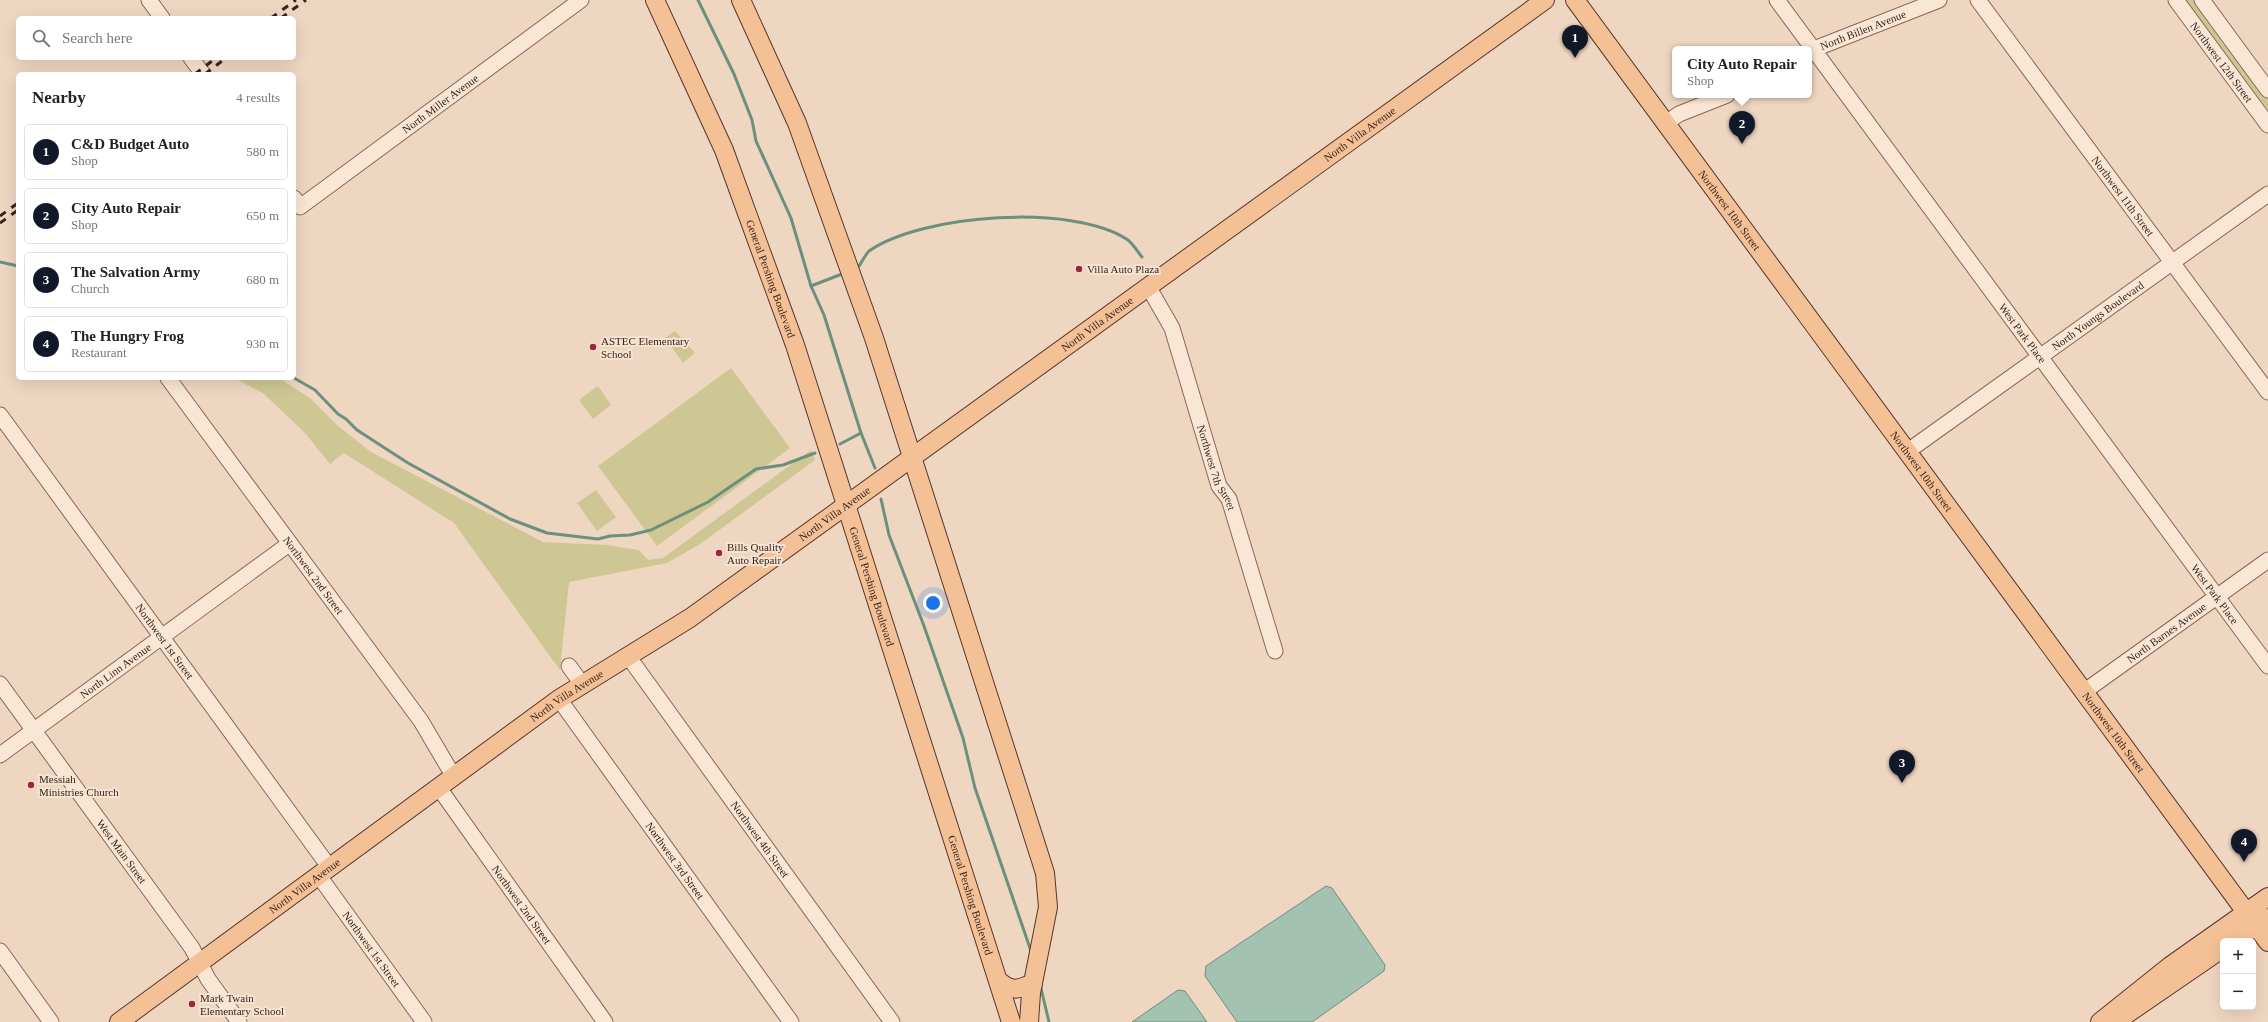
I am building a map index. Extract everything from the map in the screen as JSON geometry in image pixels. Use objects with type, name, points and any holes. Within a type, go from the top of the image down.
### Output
[{"type":"main road","name":"General Pershing Boulevard","points":[[655,0],[724,150],[795,345],[1011,1022]]},
{"type":"main road","points":[[741,0],[797,123],[874,338],[1045,873],[1048,907],[1034,983],[1029,1022]]},
{"type":"main road","name":"North Villa Avenue","points":[[119,1022],[559,699],[690,618],[1149,288],[1545,0]]},
{"type":"main road","name":"Northwest 10th Street","points":[[1575,0],[2085,691],[2256,918],[2268,942]]},
{"type":"main road","points":[[2236,938],[2256,918],[2268,897]]},
{"type":"main road","points":[[2100,1022],[2170,966],[2256,918]]},
{"type":"main road","points":[[2115,1022],[2220,950]]},
{"type":"main road","points":[[998,980],[1010,989],[1019,989],[1034,983]]},
{"type":"street","points":[[149,0],[161,16]]},
{"type":"street","name":"North Miller Avenue","points":[[297,203],[581,0]]},
{"type":"street","name":"West Park Place","points":[[1777,0],[1809,46]]},
{"type":"street","name":"North Billen Avenue","points":[[1812,49],[1939,0]]},
{"type":"street","name":"Northwest 11th Street","points":[[1978,0],[2268,392]]},
{"type":"street","name":"Northwest 12th Street","points":[[2176,0],[2268,125]]},
{"type":"street","name":"Northwest 12th Street","points":[[2202,0],[2268,90]]},
{"type":"street","name":"West Park Place","points":[[1812,50],[2040,356],[2268,666]]},
{"type":"street","points":[[192,60],[202,72]]},
{"type":"street","points":[[1666,123],[1679,114],[1719,98]]},
{"type":"street","name":"North Youngs Boulevard","points":[[1908,451],[2172,261],[2268,194]]},
{"type":"street","name":"Northwest 7th Street","points":[[1149,288],[1172,328],[1219,486],[1229,499],[1275,651]]},
{"type":"street","name":"Northwest 2nd Street","points":[[169,380],[421,721],[454,776]]},
{"type":"street","name":"Northwest 1st Street","points":[[0,414],[162,637],[324,872],[424,1022]]},
{"type":"street","name":"North Linn Avenue","points":[[0,755],[289,544]]},
{"type":"street","name":"North Barnes Avenue","points":[[2085,691],[2268,560]]},
{"type":"street","name":"Northwest 4th Street","points":[[628,656],[892,1022]]},
{"type":"street","points":[[570,666],[582,684]]},
{"type":"street","name":"West Main Street","points":[[0,684],[192,948],[208,979],[239,1022]]},
{"type":"street","name":"Northwest 3rd Street","points":[[559,699],[791,1022]]},
{"type":"street","name":"Northwest 2nd Street","points":[[439,788],[605,1022]]},
{"type":"street","points":[[0,951],[51,1022]]},
{"type":"shaded area","points":[[2183,0],[2194,0],[2268,100],[2268,115]]},
{"type":"shaded area","points":[[675,331],[695,353],[683,363],[665,338]]},
{"type":"shaded area","points":[[731,368],[790,448],[657,546],[598,466]]},
{"type":"shaded area","points":[[238,380],[282,380],[310,398],[338,426],[371,452],[543,542],[607,545],[639,550],[648,560],[663,558],[811,450],[815,460],[700,544],[667,563],[569,582],[560,670],[454,523],[344,453],[330,464],[305,433],[263,393]]},
{"type":"shaded area","points":[[598,386],[611,405],[593,419],[579,400]]},
{"type":"shaded area","points":[[596,490],[616,517],[597,531],[577,503]]},
{"type":"shaded area","points":[[1326,886],[1332,888],[1385,965],[1384,971],[1312,1022],[1237,1022],[1205,976],[1206,966]]},
{"type":"shaded area","points":[[1178,990],[1185,991],[1207,1022],[1132,1022]]},
{"type":"waterway","points":[[698,0],[734,74],[752,120],[756,141],[791,218],[811,286],[824,315],[861,433],[875,468]]},
{"type":"waterway","points":[[859,266],[869,251],[893,238],[924,228],[998,218],[1036,217],[1072,221],[1104,228],[1128,240],[1142,257]]},
{"type":"waterway","points":[[0,262],[16,266]]},
{"type":"waterway","points":[[811,286],[842,274]]},
{"type":"waterway","points":[[296,379],[315,390],[338,414],[346,419],[357,430],[408,463],[510,519],[547,533],[598,539],[610,536],[630,535],[651,530],[708,502],[756,469],[783,465],[815,453]]},
{"type":"waterway","points":[[840,444],[861,433]]},
{"type":"waterway","points":[[881,499],[889,535],[924,626],[963,738],[975,788],[1032,954]]},
{"type":"waterway","points":[[1040,984],[1049,1022]]},
{"type":"railway","points":[[274,16],[296,0]]},
{"type":"railway","points":[[284,16],[306,0]]},
{"type":"railway","points":[[198,72],[213,60]]},
{"type":"railway","points":[[208,72],[223,60]]},
{"type":"railway","points":[[0,216],[16,204]]},
{"type":"railway","points":[[0,223],[16,211]]},
{"type":"place","name":"C&D Budget Auto","points":[[1575,58]]},
{"type":"place","name":"City Auto Repair","points":[[1742,144]]},
{"type":"place","name":"Villa Auto Plaza","points":[[1079,269]]},
{"type":"place","name":"ASTEC Elementary School","points":[[593,347]]},
{"type":"place","name":"Bills Quality Auto Repair","points":[[719,553]]},
{"type":"place","name":"The Salvation Army","points":[[1902,783]]},
{"type":"place","name":"Messiah Ministries Church","points":[[31,785]]},
{"type":"place","name":"The Hungry Frog","points":[[2244,862]]},
{"type":"place","name":"Mark Twain Elementary School","points":[[192,1004]]}]
